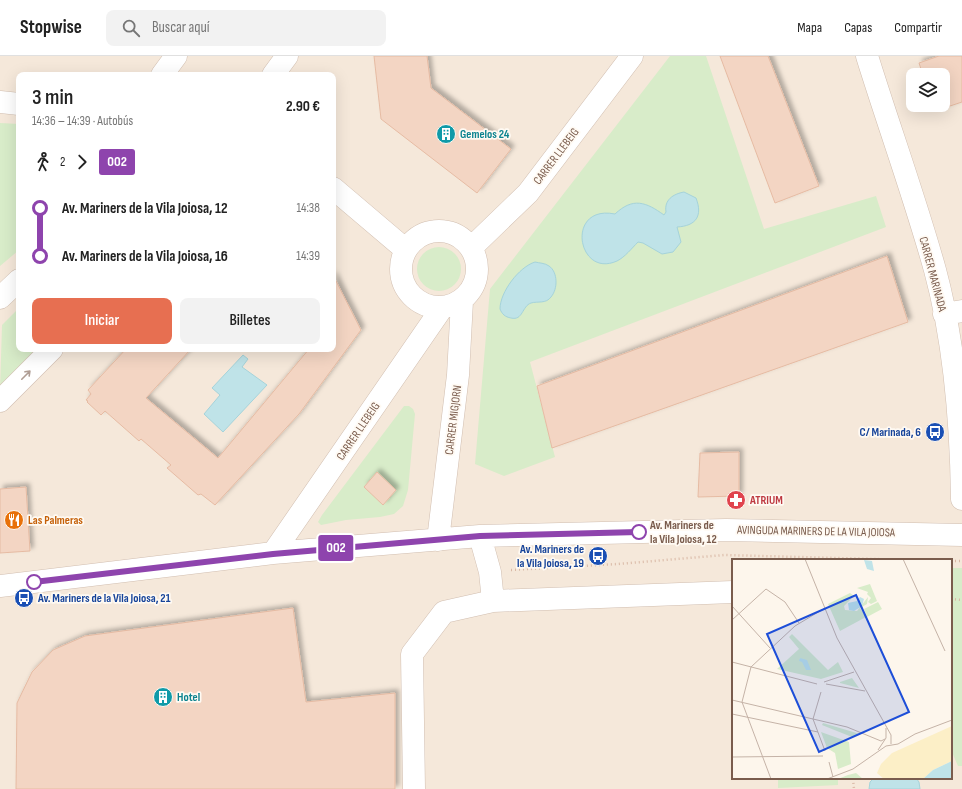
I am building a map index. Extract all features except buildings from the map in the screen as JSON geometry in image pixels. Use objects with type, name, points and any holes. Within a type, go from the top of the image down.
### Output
[{"type":"street","points":[[164,72],[176,56]]},
{"type":"street","points":[[275,72],[287,56]]},
{"type":"street","name":"CARRER LLEBEIG","points":[[471,248],[528,193],[632,56]]},
{"type":"street","name":"CARRER MARINADA","points":[[867,56],[935,271],[953,312],[962,499]]},
{"type":"street","points":[[0,102],[16,104]]},
{"type":"street","points":[[336,191],[406,250]]},
{"type":"street","points":[[438,231],[451,233],[463,238],[471,248],[476,259],[478,270],[476,282],[470,292],[452,304],[425,304],[410,294],[404,284],[401,273],[402,261],[406,250],[415,240],[426,233],[438,231]]},
{"type":"street","points":[[0,298],[16,283]]},
{"type":"street","name":"CARRER LLEBEIG","points":[[273,554],[452,304]]},
{"type":"street","name":"CARRER MIGJORN","points":[[438,540],[458,375],[452,304]]},
{"type":"street","points":[[0,401],[49,352]]},
{"type":"street","name":"AVINGUDA MARINERS DE LA VILA JOIOSA","points":[[0,586],[273,554],[480,536],[726,530],[962,535]]},
{"type":"street","points":[[480,536],[490,572],[493,601]]},
{"type":"street","points":[[414,789],[412,654],[444,612],[493,601],[732,592]]},
{"type":"path","points":[[490,572],[618,564],[724,555],[874,559]]},
{"type":"path","points":[[952,599],[962,600]]},
{"type":"path","points":[[853,779],[854,789]]},
{"type":"shaded area","points":[[0,56],[962,56],[962,789],[0,789]]},
{"type":"green space","points":[[670,56],[706,56],[764,229],[876,196],[886,227],[530,362],[555,457],[504,476],[475,464],[490,289]]},
{"type":"green space","points":[[0,123],[16,124],[16,253],[0,266]]},
{"type":"green space","points":[[435,247],[443,247],[448,248],[455,253],[460,260],[460,278],[455,285],[448,290],[435,291],[427,288],[420,281],[417,273],[417,265],[420,257],[427,250]]},
{"type":"green space","points":[[16,311],[16,352],[33,352],[0,390],[2,325]]},
{"type":"green space","points":[[404,406],[409,406],[413,409],[415,414],[408,490],[403,506],[394,514],[380,517],[346,520],[321,525],[318,522],[322,515]]},
{"type":"green space","points":[[952,568],[962,568],[962,766],[958,766],[952,752]]},
{"type":"green space","points":[[778,779],[838,779],[838,785],[778,788]]},
{"type":"water","points":[[684,192],[696,198],[699,210],[696,219],[693,222],[689,225],[677,227],[681,242],[673,252],[662,254],[643,243],[638,242],[626,255],[617,261],[603,264],[593,260],[586,251],[582,240],[583,229],[589,220],[599,214],[615,214],[628,205],[634,203],[645,204],[664,215],[666,212],[666,204],[670,198],[676,194]]},
{"type":"water","points":[[535,262],[547,265],[554,272],[556,285],[553,294],[547,301],[531,303],[518,317],[511,318],[505,316],[500,309],[503,295],[517,275],[523,269]]},
{"type":"water","points":[[243,355],[248,359],[242,367],[267,385],[223,432],[204,414],[220,395],[212,388]]},
{"type":"water","points":[[873,779],[917,779],[919,782],[920,789],[869,789],[870,782]]},
{"type":"bus line","name":"002","points":[[34,582],[273,554],[480,536],[639,532]]},
{"type":"place","name":"Gemelos 24","points":[[446,134]]},
{"type":"place","name":"C/ Marinada, 6","points":[[935,432]]},
{"type":"place","name":"ATRIUM","points":[[736,500]]},
{"type":"place","name":"Las Palmeras","points":[[14,520]]},
{"type":"place","name":"Av. Mariners de la Vila Joiosa, 12","points":[[639,532]]},
{"type":"place","name":"Av. Mariners de la Vila Joiosa, 19","points":[[598,556]]},
{"type":"place","name":"Av. Mariners de la Vila Joiosa, 21","points":[[24,598]]},
{"type":"place","name":"Hotel","points":[[163,697]]}]
